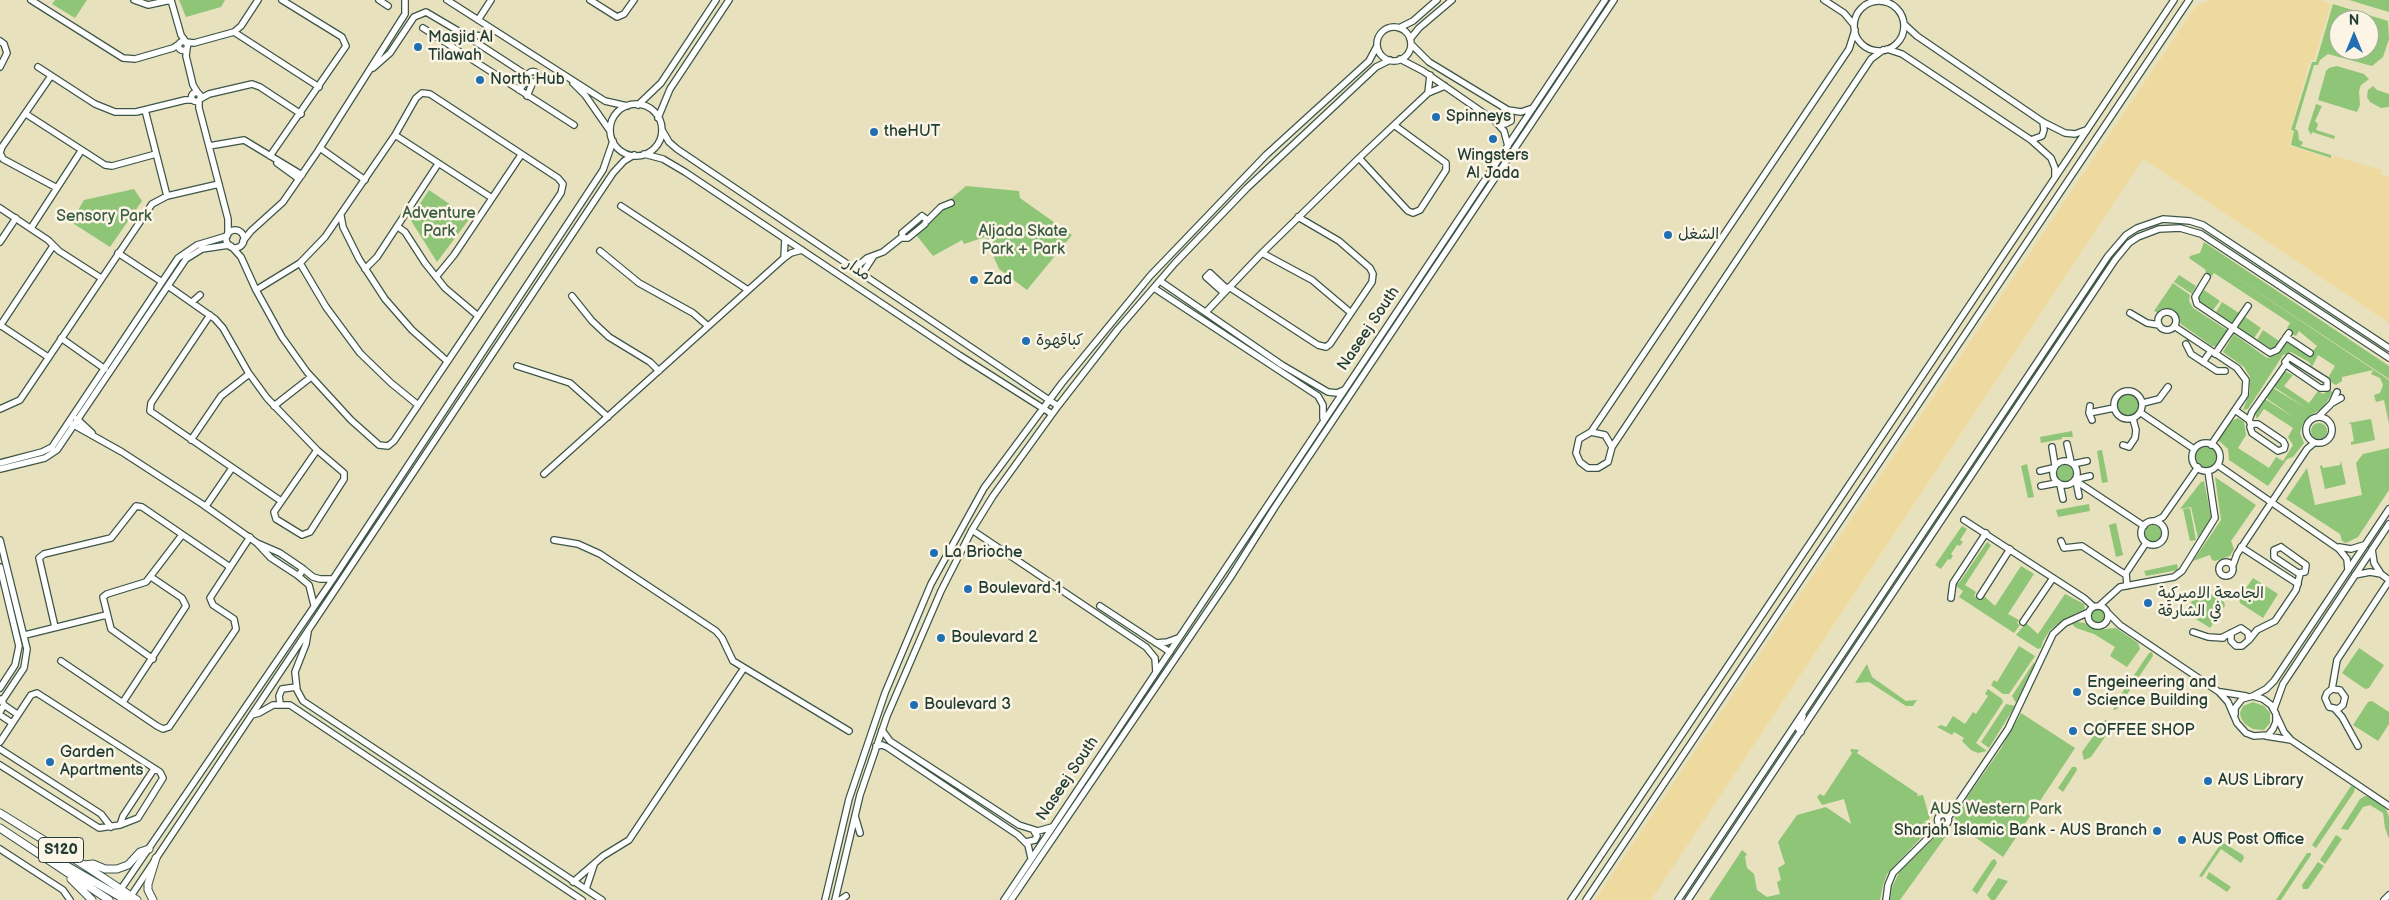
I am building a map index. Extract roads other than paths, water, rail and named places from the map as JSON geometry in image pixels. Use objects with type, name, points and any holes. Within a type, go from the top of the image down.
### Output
[{"type":"main road","name":"S120","points":[[2,814],[84,864],[117,895],[132,899]]},
{"type":"main road","name":"S120","points":[[0,828],[69,874]]},
{"type":"main road","points":[[84,864],[93,864],[105,869],[117,869],[128,864],[140,852],[149,849]]},
{"type":"main road","points":[[153,900],[148,890],[148,884],[156,858]]},
{"type":"main road","points":[[51,862],[68,866],[117,895]]},
{"type":"main road","points":[[69,874],[72,881],[92,900]]},
{"type":"main road","points":[[69,874],[109,900]]},
{"type":"street","points":[[31,0],[123,58],[132,59],[234,32],[241,26],[258,0]]},
{"type":"street","points":[[134,0],[148,5],[171,0],[228,218],[227,235],[230,246],[243,260],[256,290],[282,337],[311,377],[344,413],[372,438],[387,442],[397,435],[561,193],[563,186],[555,176],[427,93],[422,93],[417,96],[395,135],[332,228],[300,263],[256,290]]},
{"type":"street","points":[[270,156],[319,87],[340,54],[342,44],[335,34],[282,0]]},
{"type":"street","points":[[379,0],[388,6]]},
{"type":"street","points":[[0,462],[49,449],[74,421],[183,263],[193,253],[217,246],[237,247],[278,208],[319,150],[402,18],[406,10],[405,0]]},
{"type":"street","points":[[447,0],[605,101],[627,106],[638,104],[661,83],[716,0]]},
{"type":"street","points":[[478,20],[491,0]]},
{"type":"street","points":[[590,0],[618,17],[624,14],[634,0]]},
{"type":"street","points":[[658,118],[670,89],[729,0]]},
{"type":"street","points":[[1399,28],[1413,21],[1437,0]]},
{"type":"street","points":[[1400,60],[1408,52],[1410,41],[1420,28],[1452,0]]},
{"type":"street","name":"Naseej South","points":[[1004,900],[1155,673],[1167,650],[1180,637],[1322,421],[1605,0]]},
{"type":"street","points":[[1011,900],[1235,571],[1275,507],[1614,0]]},
{"type":"street","points":[[1824,0],[1844,13],[1863,44],[1872,50],[1885,50],[1902,54],[2031,140],[2051,158],[2055,168],[2054,179]]},
{"type":"street","points":[[1571,900],[2174,0]]},
{"type":"street","points":[[1586,900],[2189,0]]},
{"type":"street","points":[[1872,1],[1883,1],[1893,5],[1900,12],[1904,24],[1903,33],[1899,41],[1871,59],[1612,447],[1611,458],[1603,466],[1593,468],[1584,465],[1576,453],[1577,444],[1582,436],[1592,432],[1849,49],[1859,11],[1872,1]]},
{"type":"street","points":[[369,71],[393,49],[416,15],[426,12],[465,35],[530,79],[538,80],[536,74],[540,60]]},
{"type":"street","points":[[402,18],[410,23]]},
{"type":"street","points":[[1904,24],[1917,36],[2043,122],[2070,134],[2080,133],[2088,128]]},
{"type":"street","points":[[825,900],[854,784],[882,702],[924,599],[946,554],[984,488],[1049,400],[1150,276],[1266,155],[1369,61],[1377,46],[1378,38],[1383,31],[1390,27],[1399,28],[1406,32],[1410,41],[1429,62],[1493,100],[1515,112],[1525,111],[1534,107]]},
{"type":"street","points":[[423,28],[574,125]]},
{"type":"street","points":[[465,35],[486,36],[493,30]]},
{"type":"street","points":[[234,32],[319,87]]},
{"type":"street","points":[[0,41],[4,44],[7,53],[0,67]]},
{"type":"street","points":[[386,43],[388,48],[393,49]]},
{"type":"street","points":[[1377,46],[1380,53],[1390,60]]},
{"type":"street","points":[[835,900],[855,816],[876,746],[929,617],[972,530],[1005,478],[1058,406],[1160,280],[1247,188],[1376,67],[1390,60],[1400,60],[1430,75],[1489,116],[1505,124],[1511,119],[1510,115],[1493,100]]},
{"type":"street","points":[[519,90],[547,65]]},
{"type":"street","points":[[38,67],[108,110],[129,113],[246,84],[255,84],[301,114]]},
{"type":"street","points":[[553,69],[581,91],[610,132],[613,141],[620,150],[634,155],[644,154],[657,145],[662,130],[658,118],[650,109],[638,104]]},
{"type":"street","points":[[1428,93],[1430,75]]},
{"type":"street","points":[[51,76],[1,149],[0,154],[3,159],[57,188]]},
{"type":"street","points":[[527,96],[530,79]]},
{"type":"street","points":[[1206,312],[1262,253],[1359,158],[1428,93],[1445,86]]},
{"type":"street","points":[[610,132],[614,116],[627,106]]},
{"type":"street","points":[[145,110],[167,196]]},
{"type":"street","points":[[26,114],[102,164],[109,166],[156,154]]},
{"type":"street","points":[[1489,116],[1502,128],[1508,146]]},
{"type":"street","points":[[2031,140],[2042,136],[2044,130],[2043,122]]},
{"type":"street","points":[[1359,158],[1408,211],[1413,213],[1419,212],[1445,172],[1446,163],[1394,125]]},
{"type":"street","name":"مدار","points":[[662,130],[677,149],[1058,406]]},
{"type":"street","points":[[395,135],[492,198]]},
{"type":"street","points":[[209,146],[244,140],[301,177]]},
{"type":"street","points":[[117,895],[333,579],[603,170],[613,141]]},
{"type":"street","points":[[319,150],[365,180]]},
{"type":"street","points":[[31,228],[81,151]]},
{"type":"street","name":"مدار","points":[[644,154],[668,161],[959,355],[1044,407],[1052,414]]},
{"type":"street","points":[[436,277],[442,272],[522,155]]},
{"type":"street","points":[[132,899],[156,858],[613,173],[620,165],[634,155]]},
{"type":"street","points":[[365,269],[377,258],[438,164]]},
{"type":"street","points":[[0,409],[20,400],[148,208],[156,201],[167,196],[218,184]]},
{"type":"street","points":[[902,237],[908,238],[941,207],[951,203]]},
{"type":"street","points":[[621,206],[748,290]]},
{"type":"street","points":[[0,208],[101,278]]},
{"type":"street","points":[[341,216],[345,230],[365,269],[385,299],[406,324],[447,361]]},
{"type":"street","points":[[862,274],[873,257],[902,237],[902,233],[918,217],[924,216],[927,221]]},
{"type":"street","points":[[1227,290],[1320,347],[1330,344],[1372,282],[1374,276],[1372,270],[1339,241],[1298,217]]},
{"type":"street","points":[[0,242],[16,218]]},
{"type":"street","points":[[228,218],[243,236],[243,260]]},
{"type":"street","points":[[1678,900],[2116,244],[2137,228],[2163,219],[2190,221],[2215,232],[2389,348]]},
{"type":"street","points":[[398,227],[405,232],[436,277],[456,298],[478,316]]},
{"type":"street","points":[[332,228],[345,230]]},
{"type":"street","points":[[1688,900],[2122,251],[2138,237],[2159,229],[2180,228],[2201,234],[2389,358]]},
{"type":"street","points":[[0,469],[52,455],[60,447],[105,369],[178,258],[197,244],[238,231],[254,229]]},
{"type":"street","points":[[784,258],[785,239]]},
{"type":"street","points":[[48,357],[0,326],[53,246]]},
{"type":"street","points":[[544,474],[784,258],[803,250]]},
{"type":"street","points":[[600,251],[639,283],[693,313],[708,326]]},
{"type":"street","points":[[118,253],[162,282]]},
{"type":"street","points":[[1262,253],[1312,280],[1351,313]]},
{"type":"street","points":[[854,269],[867,258],[873,257]]},
{"type":"street","points":[[300,263],[326,307],[360,353],[391,383],[418,404]]},
{"type":"street","points":[[2207,278],[2196,294],[2195,302],[2270,352],[2277,350],[2287,335],[2310,353]]},
{"type":"street","points":[[1160,280],[1282,365],[1328,392],[1337,393],[1344,390]]},
{"type":"street","points":[[168,286],[210,315],[222,328],[249,374],[274,406],[317,450],[342,471],[345,477],[312,528],[306,532],[296,531],[274,516],[280,504],[317,450]]},
{"type":"street","points":[[1154,288],[1319,397],[1329,400],[1331,396],[1328,392]]},
{"type":"street","points":[[155,293],[161,297]]},
{"type":"street","points":[[192,302],[200,295]]},
{"type":"street","points":[[572,296],[592,322],[609,337],[650,362],[659,371]]},
{"type":"street","points":[[2203,362],[2233,328],[2248,306]]},
{"type":"street","points":[[2130,313],[2146,323],[2159,325],[2168,330],[2174,326],[2175,317],[2168,312],[2160,316],[2159,325]]},
{"type":"street","points":[[210,315],[150,408],[152,414],[232,468],[280,504]]},
{"type":"street","points":[[2174,326],[2241,372],[2246,380],[2245,395],[2211,445]]},
{"type":"street","points":[[61,338],[105,369]]},
{"type":"street","points":[[2186,344],[2189,352],[2203,362],[2217,371],[2225,371]]},
{"type":"street","points":[[2235,410],[2250,423],[2258,424],[2283,441],[2285,444],[2284,449],[2278,451],[2252,433],[2250,423],[2252,412],[2286,364],[2288,358],[2294,358],[2327,381],[2328,386],[2322,389],[2286,364]]},
{"type":"street","points":[[517,366],[570,383],[608,417]]},
{"type":"street","points":[[191,440],[221,396],[249,374]]},
{"type":"street","points":[[274,406],[311,377]]},
{"type":"street","points":[[2143,403],[2159,399],[2168,387]]},
{"type":"street","points":[[2124,392],[2136,393],[2143,403],[2141,413],[2133,419],[2121,418],[2114,408],[2117,396],[2124,392]]},
{"type":"street","points":[[2308,439],[2314,443],[2322,443],[2329,436],[2331,426],[2328,420],[2330,406],[2337,392]]},
{"type":"street","points":[[1319,397],[1324,408],[1322,421]]},
{"type":"street","points":[[2307,449],[2308,426],[2341,398]]},
{"type":"street","points":[[2090,406],[2089,413],[2092,420]]},
{"type":"street","points":[[2089,413],[2114,408]]},
{"type":"street","points":[[2141,413],[2194,449]]},
{"type":"street","points":[[2318,418],[2328,420]]},
{"type":"street","points":[[2122,445],[2129,447],[2135,438],[2136,430],[2133,419]]},
{"type":"street","points":[[1998,421],[2004,420],[2003,428]]},
{"type":"street","points":[[74,421],[206,506],[257,543],[282,554],[316,578],[333,579]]},
{"type":"street","points":[[1592,432],[1605,435],[1612,447]]},
{"type":"street","points":[[2202,443],[2211,445],[2220,455],[2219,466],[2211,471],[2198,467],[2192,460],[2194,449],[2202,443]]},
{"type":"street","points":[[2230,563],[2307,449],[2314,443]]},
{"type":"street","points":[[2067,444],[2079,496]]},
{"type":"street","points":[[2052,447],[2054,466],[2063,499]]},
{"type":"street","points":[[2040,470],[2087,461]]},
{"type":"street","points":[[2219,466],[2336,546],[2346,557],[2348,570]]},
{"type":"street","points":[[2163,517],[2165,534],[2162,541],[2154,545],[2146,543],[2141,534],[2144,526],[2163,517],[2198,467]]},
{"type":"street","points":[[206,506],[232,468]]},
{"type":"street","points":[[1886,900],[1888,884],[1894,873],[1938,825],[1940,816],[1946,816],[1951,811],[1986,765],[2008,729],[2031,684],[2049,640],[2058,628],[2094,609],[2108,599],[2118,588],[2174,577],[2182,571],[2214,522],[2216,514],[2211,471]]},
{"type":"street","points":[[2041,486],[2059,484],[2090,476]]},
{"type":"street","points":[[2076,480],[2144,526]]},
{"type":"street","points":[[55,628],[39,564],[41,556],[111,538],[118,532],[136,506],[142,507],[230,566]]},
{"type":"street","points":[[2234,714],[2238,703],[2262,692],[2274,681],[2389,509]]},
{"type":"street","points":[[1964,520],[2084,598],[2094,609],[2107,611],[2120,625],[2219,692],[2228,702],[2237,723],[2246,733],[2254,736],[2291,740]]},
{"type":"street","points":[[2154,521],[2163,526]]},
{"type":"street","points":[[2274,709],[2283,684],[2389,524]]},
{"type":"street","points":[[972,530],[1146,647],[1154,655],[1156,662],[1155,673]]},
{"type":"street","points":[[152,659],[114,632],[109,626],[104,596],[143,584],[151,577],[182,534]]},
{"type":"street","points":[[1951,598],[1953,583],[1986,534]]},
{"type":"street","points":[[62,661],[160,728],[172,725],[236,629],[234,619],[213,605],[210,600],[211,594],[250,538]]},
{"type":"street","points":[[0,540],[16,618],[19,651],[12,672],[0,688]]},
{"type":"street","points":[[554,540],[578,544],[600,554],[714,629],[722,638],[730,658],[744,668],[849,731]]},
{"type":"street","points":[[2061,541],[2064,548],[2082,546],[2126,575]]},
{"type":"street","points":[[257,543],[266,554],[297,575],[309,586],[314,605]]},
{"type":"street","points":[[2127,586],[2126,575],[2146,543]]},
{"type":"street","points":[[2336,546],[2351,549],[2366,544]]},
{"type":"street","points":[[2241,548],[2298,584]]},
{"type":"street","points":[[2194,635],[2221,638],[2231,641],[2239,647],[2245,645],[2257,630],[2275,621],[2298,584],[2300,574],[2307,570],[2304,563],[2281,548],[2274,550],[2273,555],[2276,559],[2300,574]]},
{"type":"street","points":[[1980,596],[2010,549]]},
{"type":"street","points":[[2358,746],[2342,717],[2335,709],[2329,707],[2325,701],[2326,696],[2334,689],[2339,657],[2389,580],[2381,574],[2374,563],[2372,549]]},
{"type":"street","points":[[276,562],[282,554]]},
{"type":"street","points":[[0,567],[16,618],[25,635],[27,656],[19,676],[2,701],[0,714],[12,723]]},
{"type":"street","points":[[297,575],[301,573],[302,568]]},
{"type":"street","points":[[2355,576],[2370,572],[2381,574]]},
{"type":"street","points":[[123,702],[184,611],[186,603],[151,577]]},
{"type":"street","points":[[2023,622],[2053,578]]},
{"type":"street","points":[[2106,623],[2108,599]]},
{"type":"street","points":[[1100,606],[1167,650]]},
{"type":"street","points":[[2091,623],[2094,609]]},
{"type":"street","points":[[25,635],[106,614]]},
{"type":"street","points":[[2077,618],[2097,626],[2106,623],[2120,625]]},
{"type":"street","points":[[2314,622],[2315,626],[2321,627]]},
{"type":"street","points":[[2221,638],[2238,628],[2257,630]]},
{"type":"street","points":[[2246,630],[2249,640]]},
{"type":"street","points":[[308,631],[306,644],[296,666],[296,687],[303,701],[324,717],[602,900]]},
{"type":"street","points":[[2231,633],[2231,641]]},
{"type":"street","points":[[1156,643],[1180,637]]},
{"type":"street","points":[[1154,655],[1167,650]]},
{"type":"street","points":[[573,882],[596,861],[629,840],[744,668]]},
{"type":"street","points":[[12,672],[19,676]]},
{"type":"street","points":[[280,703],[279,696],[282,689],[296,687]]},
{"type":"street","points":[[2334,689],[2342,692],[2345,697],[2342,717]]},
{"type":"street","points":[[2219,692],[2263,699],[2274,709],[2284,732],[2291,740],[2389,806]]},
{"type":"street","points":[[0,742],[31,695],[39,694],[154,768],[162,776],[162,783],[138,818],[120,825],[95,827],[0,765]]},
{"type":"street","points":[[2,701],[17,714]]},
{"type":"street","points":[[252,715],[280,703],[290,705],[582,900]]},
{"type":"street","points":[[2335,709],[2342,707]]},
{"type":"street","points":[[1801,732],[1798,728],[1804,712]]},
{"type":"street","points":[[2264,736],[2273,729],[2277,717]]},
{"type":"street","points":[[882,730],[888,739],[1018,825],[1034,831],[1045,830],[1054,826]]},
{"type":"street","points":[[2350,747],[2351,735]]},
{"type":"street","points":[[884,745],[884,742],[888,739]]},
{"type":"street","points":[[876,746],[884,745],[927,776],[968,800],[1026,842],[1031,851],[1031,859]]},
{"type":"street","points":[[0,749],[101,814],[111,826]]},
{"type":"street","points":[[120,825],[123,816],[154,768]]},
{"type":"street","points":[[958,801],[968,800]]},
{"type":"street","points":[[0,807],[2,814]]},
{"type":"street","points":[[855,816],[860,833]]},
{"type":"street","points":[[1938,825],[1947,824],[1946,816]]},
{"type":"street","points":[[1026,842],[1035,840],[1036,834],[1034,831]]},
{"type":"street","points":[[0,849],[63,890],[70,900]]},
{"type":"street","points":[[586,890],[596,861]]},
{"type":"street","points":[[2384,900],[2389,895]]},
{"type":"street","points":[[840,900],[846,896]]},
{"type":"place","name":"Masjid Al Tilawah","points":[[418,47]]},
{"type":"place","name":"North Hub","points":[[480,80]]},
{"type":"place","name":"Spinneys","points":[[1436,117]]},
{"type":"place","name":"theHUT","points":[[874,132]]},
{"type":"place","name":"Wingsters Al Jada","points":[[1493,139]]},
{"type":"place","name":"الشغل","points":[[1668,235]]},
{"type":"place","name":"Zad","points":[[974,280]]},
{"type":"place","name":"كباقهوة","points":[[1026,341]]},
{"type":"place","name":"La Brioche","points":[[934,553]]},
{"type":"place","name":"Boulevard 1","points":[[968,589]]},
{"type":"place","name":"الجامعة الاميركية في الشارقة","points":[[2148,603]]},
{"type":"place","name":"Boulevard 2","points":[[941,638]]},
{"type":"place","name":"Engeineering and Science Building","points":[[2077,692]]},
{"type":"place","name":"Boulevard 3","points":[[914,705]]},
{"type":"place","name":"COFFEE SHOP","points":[[2073,731]]},
{"type":"place","name":"Garden Apartments","points":[[50,762]]},
{"type":"place","name":"AUS Library","points":[[2208,781]]},
{"type":"place","name":"Sharjah Islamic Bank - AUS Branch","points":[[2157,831]]},
{"type":"place","name":"AUS Post Office","points":[[2182,840]]},
{"type":"park label","name":"Sensory Park","points":[[104,217]]},
{"type":"park label","name":"Adventure Park","points":[[439,223]]},
{"type":"park label","name":"Aljada Skate Park + Park","points":[[1023,241]]},
{"type":"park label","name":"AUS Western Park","points":[[1996,810]]}]
